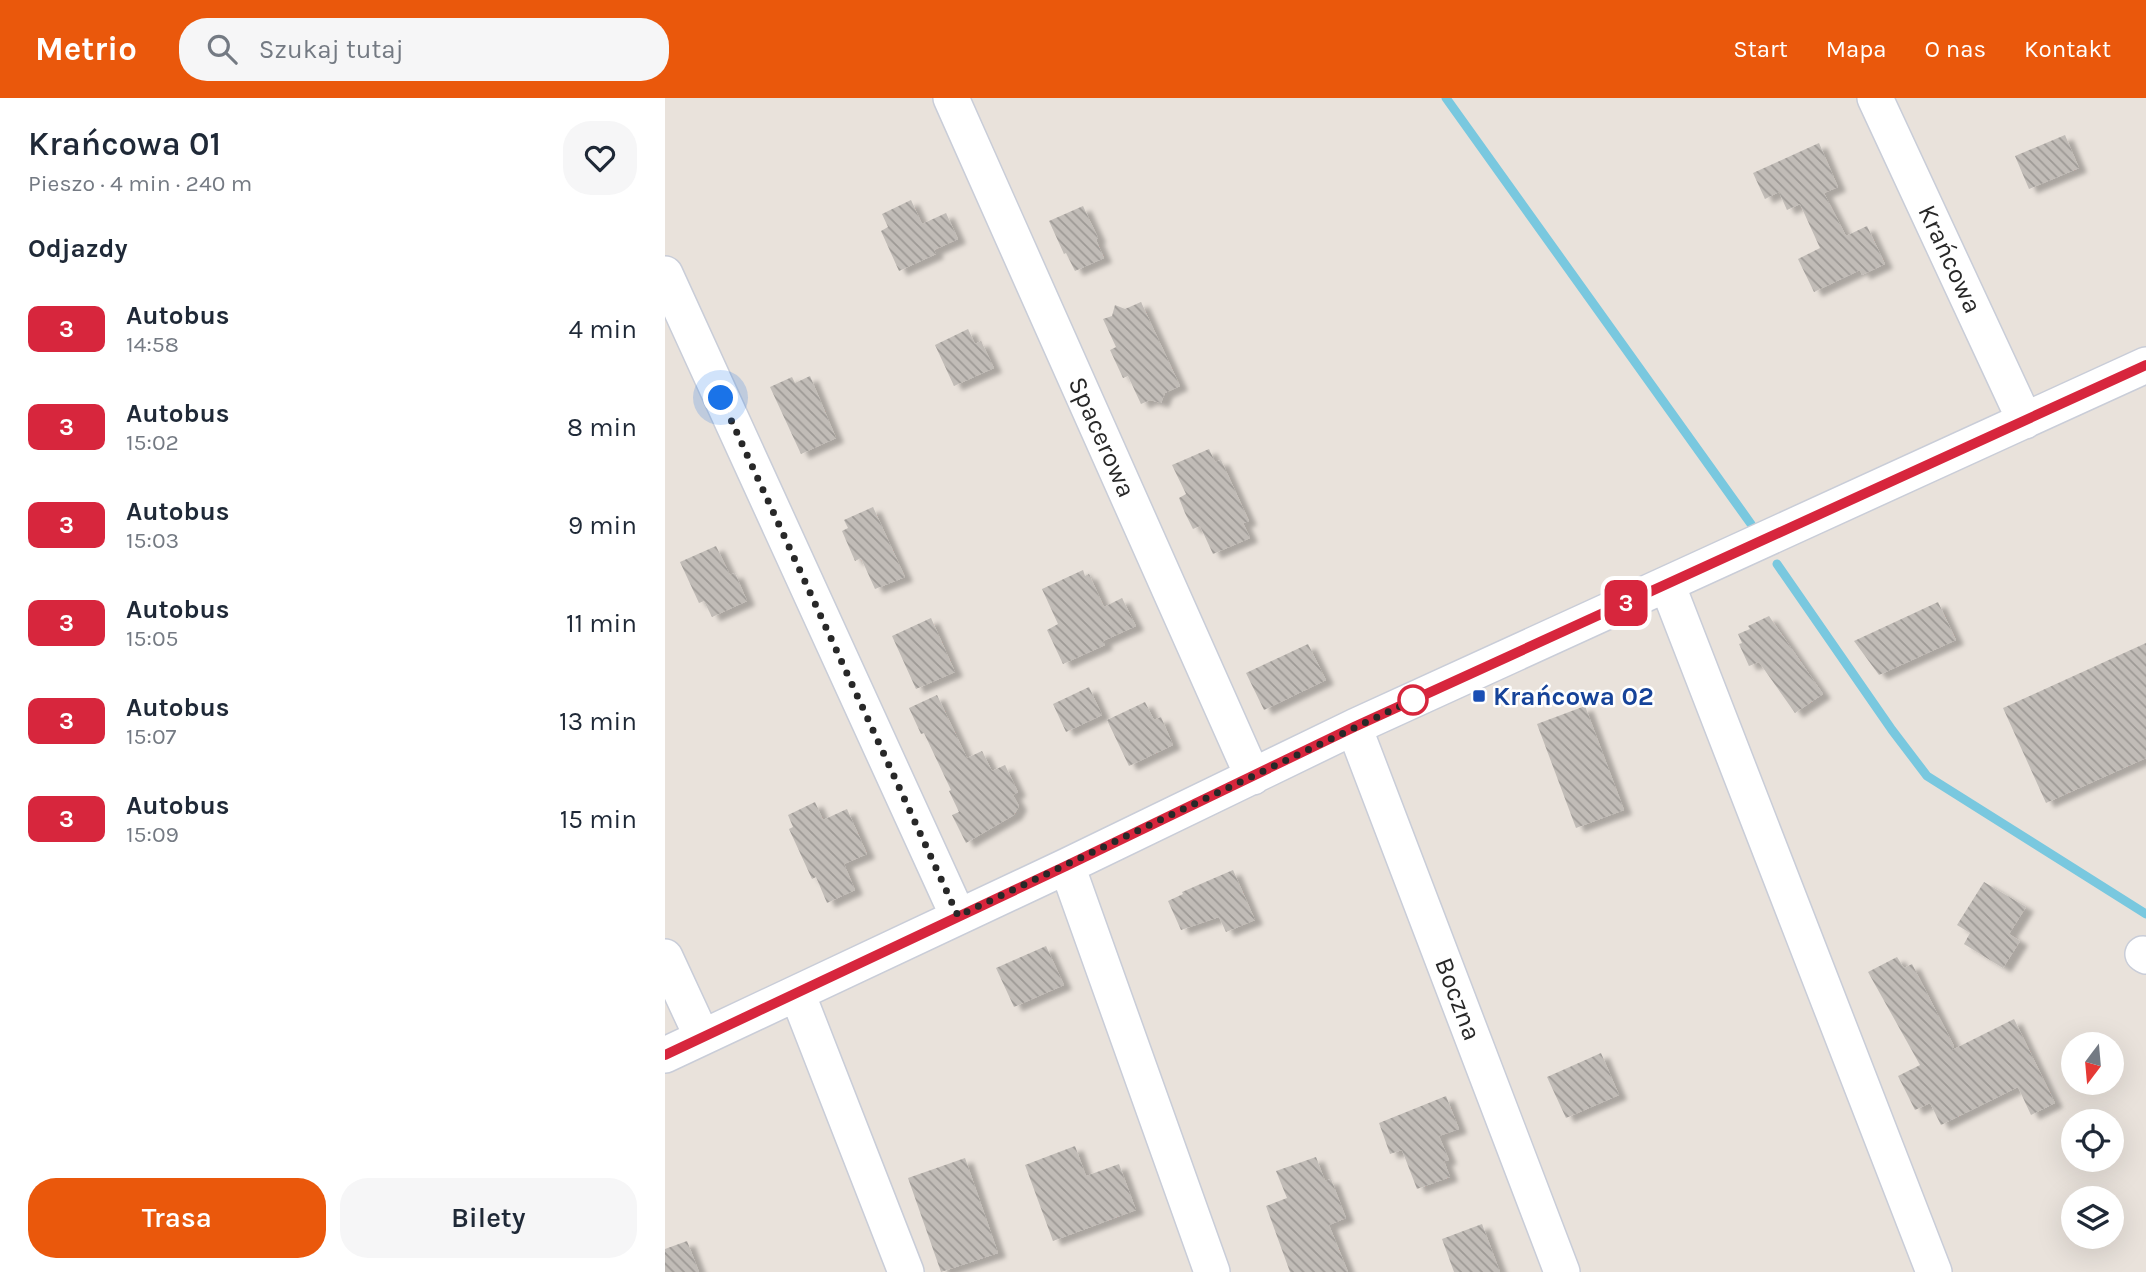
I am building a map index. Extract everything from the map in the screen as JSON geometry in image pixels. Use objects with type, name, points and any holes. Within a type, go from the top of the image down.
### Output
[{"type":"street","name":"Spacerowa","points":[[951,98],[1254,777]]},
{"type":"street","name":"Krańcowa","points":[[1875,98],[2025,421]]},
{"type":"street","points":[[665,274],[958,916]]},
{"type":"street","points":[[665,1055],[1254,777],[1354,727],[2146,365]]},
{"type":"street","points":[[1667,584],[1934,1272]]},
{"type":"street","name":"Boczna","points":[[1354,727],[1562,1272]]},
{"type":"street","points":[[1066,866],[1212,1272]]},
{"type":"street","points":[[665,957],[702,1037]]},
{"type":"street","points":[[797,993],[906,1272]]},
{"type":"building","points":[[2065,135],[2079,168],[2029,189],[2015,156]]},
{"type":"building","points":[[1819,143],[1838,187],[1824,193],[1846,236],[1867,226],[1885,264],[1862,275],[1860,270],[1814,292],[1798,259],[1820,248],[1800,204],[1787,210],[1779,192],[1765,199],[1753,173]]},
{"type":"building","points":[[911,200],[922,224],[946,213],[958,239],[934,250],[936,254],[899,271],[881,231],[888,227],[882,214]]},
{"type":"building","points":[[1083,206],[1104,258],[1075,271],[1049,221]]},
{"type":"building","points":[[1141,302],[1180,386],[1165,393],[1161,403],[1150,400],[1141,404],[1128,376],[1123,378],[1110,350],[1116,347],[1103,319],[1112,316],[1115,305],[1125,309]]},
{"type":"building","points":[[968,329],[975,344],[981,341],[994,368],[954,386],[935,345]]},
{"type":"building","points":[[810,376],[836,438],[801,454],[770,387],[792,377],[795,383]]},
{"type":"building","points":[[1209,449],[1215,462],[1221,460],[1249,521],[1243,523],[1250,538],[1213,554],[1200,526],[1193,529],[1185,513],[1179,498],[1186,494],[1172,465]]},
{"type":"building","points":[[873,507],[905,577],[875,589],[861,558],[855,561],[842,531],[848,528],[844,520]]},
{"type":"building","points":[[716,546],[730,575],[735,573],[747,601],[712,617],[704,601],[699,603],[680,562]]},
{"type":"building","points":[[1083,570],[1085,576],[1089,574],[1104,607],[1122,598],[1136,626],[1103,641],[1105,645],[1063,664],[1047,630],[1058,624],[1042,589]]},
{"type":"building","points":[[1938,602],[1956,640],[1879,675],[1854,641]]},
{"type":"building","points":[[1769,616],[1823,694],[1795,713],[1759,662],[1749,666],[1739,644],[1742,643],[1738,634]]},
{"type":"building","points":[[931,618],[955,672],[916,689],[892,636]]},
{"type":"building","points":[[2146,643],[2146,758],[2046,803],[2003,708]]},
{"type":"building","points":[[1308,644],[1326,680],[1264,710],[1246,673]]},
{"type":"building","points":[[1089,687],[1102,715],[1066,732],[1053,704]]},
{"type":"building","points":[[937,695],[967,758],[982,751],[992,771],[1005,765],[1018,792],[1013,795],[1019,806],[1014,815],[966,843],[952,815],[959,812],[949,791],[951,790],[909,708]]},
{"type":"building","points":[[1145,702],[1154,720],[1161,717],[1173,745],[1129,766],[1107,720]]},
{"type":"building","points":[[1585,706],[1624,810],[1576,828],[1537,724]]},
{"type":"building","points":[[815,802],[823,820],[847,809],[867,854],[844,864],[855,890],[827,903],[816,877],[812,879],[789,829],[793,827],[788,815]]},
{"type":"building","points":[[1233,870],[1255,920],[1226,932],[1219,917],[1181,930],[1168,901]]},
{"type":"building","points":[[1984,882],[2026,907],[2009,934],[2020,941],[2003,968],[1964,944],[1970,933],[1957,925]]},
{"type":"building","points":[[1046,946],[1064,985],[1014,1007],[996,968]]},
{"type":"building","points":[[1897,957],[1904,968],[1912,964],[1954,1046],[1952,1050],[2014,1019],[2055,1103],[2031,1115],[2018,1087],[1941,1125],[1930,1103],[1915,1110],[1898,1076],[1920,1065],[1868,972]]},
{"type":"building","points":[[1601,1053],[1619,1095],[1566,1118],[1547,1077]]},
{"type":"building","points":[[1446,1096],[1459,1129],[1439,1136],[1449,1160],[1444,1161],[1450,1177],[1417,1189],[1402,1150],[1390,1154],[1379,1123]]},
{"type":"building","points":[[1075,1146],[1086,1176],[1119,1164],[1136,1210],[1053,1241],[1025,1165]]},
{"type":"building","points":[[1316,1157],[1325,1181],[1331,1179],[1346,1218],[1329,1225],[1348,1272],[1290,1272],[1266,1206],[1287,1198],[1276,1171]]},
{"type":"building","points":[[965,1158],[998,1253],[941,1272],[908,1178]]},
{"type":"building","points":[[1482,1224],[1500,1272],[1454,1272],[1442,1239]]},
{"type":"building","points":[[687,1241],[699,1272],[665,1272],[665,1249]]},
{"type":"waterway","points":[[1446,98],[1751,524]]},
{"type":"waterway","points":[[1777,564],[1927,776],[2146,914]]},
{"type":"bus line","name":"3","points":[[665,1055],[1254,777],[1354,727],[2146,365]]},
{"type":"place","name":"Krańcowa 02","points":[[1479,696]]},
{"type":"route","points":[[721,398],[958,916],[1413,700]]}]
